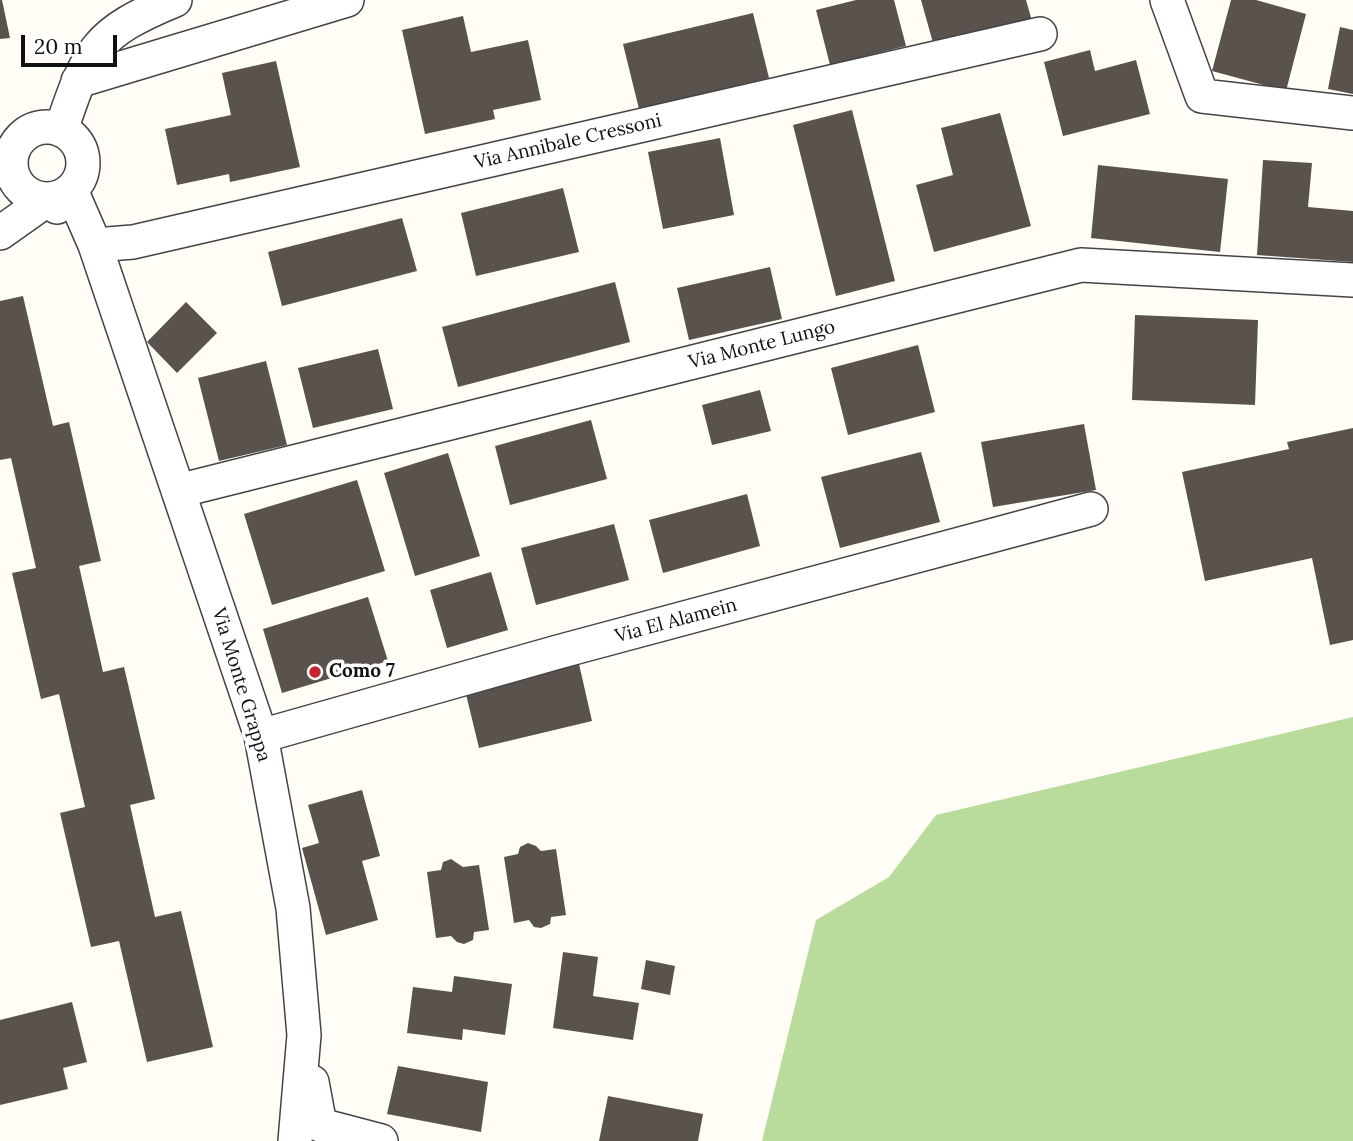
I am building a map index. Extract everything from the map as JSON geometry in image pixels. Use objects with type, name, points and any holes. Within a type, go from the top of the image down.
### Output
[{"type":"street","points":[[95,245],[51,195],[20,186],[6,163],[20,139],[78,81],[88,59],[100,43],[137,16],[174,0]]},
{"type":"street","points":[[78,81],[347,0]]},
{"type":"street","points":[[1167,0],[1202,96],[1353,113]]},
{"type":"street","name":"Via Annibale Cressoni","points":[[95,245],[133,242],[1040,34]]},
{"type":"street","points":[[0,233],[51,195],[78,181],[83,169],[79,146],[71,136],[30,128]]},
{"type":"street","points":[[0,203],[51,195]]},
{"type":"street","name":"Via Monte Grappa","points":[[95,245],[261,736],[293,908],[304,1035],[295,1141]]},
{"type":"street","name":"Via Monte Lungo","points":[[178,491],[1081,265],[1353,280]]},
{"type":"street","name":"Via El Alamein","points":[[261,736],[558,652],[1091,509]]},
{"type":"street","points":[[304,1035],[320,1125],[381,1141]]},
{"type":"green space","points":[[1353,717],[1353,1141],[762,1141],[816,920],[889,877],[936,815]]},
{"type":"building","points":[[2,0],[10,38],[0,39]]},
{"type":"building","points":[[856,0],[894,0],[906,46],[830,65],[816,10]]},
{"type":"building","points":[[921,0],[1026,0],[1032,21],[935,50]]},
{"type":"building","points":[[1231,0],[1256,0],[1306,14],[1286,91],[1212,71]]},
{"type":"building","points":[[753,13],[769,78],[639,109],[623,44]]},
{"type":"building","points":[[463,16],[471,52],[528,40],[541,100],[493,110],[495,119],[425,134],[402,30]]},
{"type":"building","points":[[1340,27],[1353,30],[1353,94],[1328,89]]},
{"type":"building","points":[[1090,50],[1095,71],[1136,60],[1150,114],[1063,136],[1044,62]]},
{"type":"building","points":[[276,61],[300,167],[230,182],[229,174],[177,185],[165,129],[231,115],[222,73]]},
{"type":"building","points":[[852,110],[895,281],[836,296],[793,125]]},
{"type":"building","points":[[1000,113],[1031,226],[934,252],[916,185],[953,175],[941,128]]},
{"type":"building","points":[[720,138],[734,215],[663,229],[648,152]]},
{"type":"building","points":[[1263,160],[1312,163],[1308,207],[1353,211],[1353,262],[1257,255]]},
{"type":"building","points":[[1098,165],[1228,179],[1220,252],[1091,238]]},
{"type":"building","points":[[563,188],[579,252],[476,276],[461,213]]},
{"type":"building","points":[[402,218],[417,271],[282,306],[268,252]]},
{"type":"building","points":[[770,267],[782,319],[689,340],[677,288]]},
{"type":"building","points":[[615,282],[630,342],[458,387],[442,327]]},
{"type":"building","points":[[23,296],[53,426],[69,422],[101,561],[79,566],[103,672],[124,667],[155,799],[130,805],[155,917],[181,911],[213,1047],[147,1062],[119,941],[91,947],[60,813],[85,807],[59,694],[41,699],[12,573],[36,568],[11,458],[0,460],[0,301]]},
{"type":"building","points":[[186,302],[217,333],[177,373],[147,342]]},
{"type":"building","points":[[1135,315],[1258,320],[1255,405],[1132,400]]},
{"type":"building","points":[[918,345],[935,412],[848,435],[831,368]]},
{"type":"building","points":[[378,349],[393,409],[313,428],[298,368]]},
{"type":"building","points":[[266,361],[287,445],[219,461],[198,378]]},
{"type":"building","points":[[760,390],[771,431],[712,445],[702,405]]},
{"type":"building","points":[[591,420],[607,479],[510,505],[495,446]]},
{"type":"building","points":[[1084,424],[1096,490],[993,507],[981,442]]},
{"type":"building","points":[[1353,428],[1353,640],[1330,645],[1312,558],[1205,581],[1182,472],[1289,449],[1287,442]]},
{"type":"building","points":[[921,452],[940,522],[840,548],[821,477]]},
{"type":"building","points":[[448,453],[480,556],[415,576],[384,473]]},
{"type":"building","points":[[357,480],[385,571],[272,605],[244,514]]},
{"type":"building","points":[[747,494],[760,546],[663,573],[649,520]]},
{"type":"building","points":[[614,524],[629,580],[536,605],[521,548]]},
{"type":"building","points":[[491,572],[508,630],[447,648],[430,590]]},
{"type":"building","points":[[368,597],[388,661],[282,693],[263,629]]},
{"type":"building","points":[[579,664],[592,721],[479,748],[465,690]]},
{"type":"building","points":[[362,790],[380,856],[362,861],[378,920],[326,935],[302,848],[319,843],[308,805]]},
{"type":"building","points":[[528,843],[541,851],[556,849],[566,915],[551,917],[550,924],[541,928],[534,927],[529,920],[514,923],[504,857],[518,854],[520,847]]},
{"type":"building","points":[[451,859],[463,867],[479,865],[489,930],[474,932],[473,940],[464,944],[451,936],[436,938],[427,872],[441,870],[443,862]]},
{"type":"building","points":[[563,952],[598,957],[593,996],[639,1003],[633,1040],[553,1028]]},
{"type":"building","points":[[646,960],[675,966],[670,995],[641,989]]},
{"type":"building","points":[[454,976],[512,984],[505,1035],[463,1029],[462,1040],[407,1033],[413,987],[452,992]]},
{"type":"building","points":[[72,1002],[87,1062],[63,1068],[68,1089],[0,1105],[0,1020]]},
{"type":"building","points":[[398,1066],[488,1082],[481,1132],[387,1114]]},
{"type":"building","points":[[608,1096],[703,1114],[698,1141],[599,1141]]},
{"type":"place","name":"Como 7","points":[[315,672]]}]
